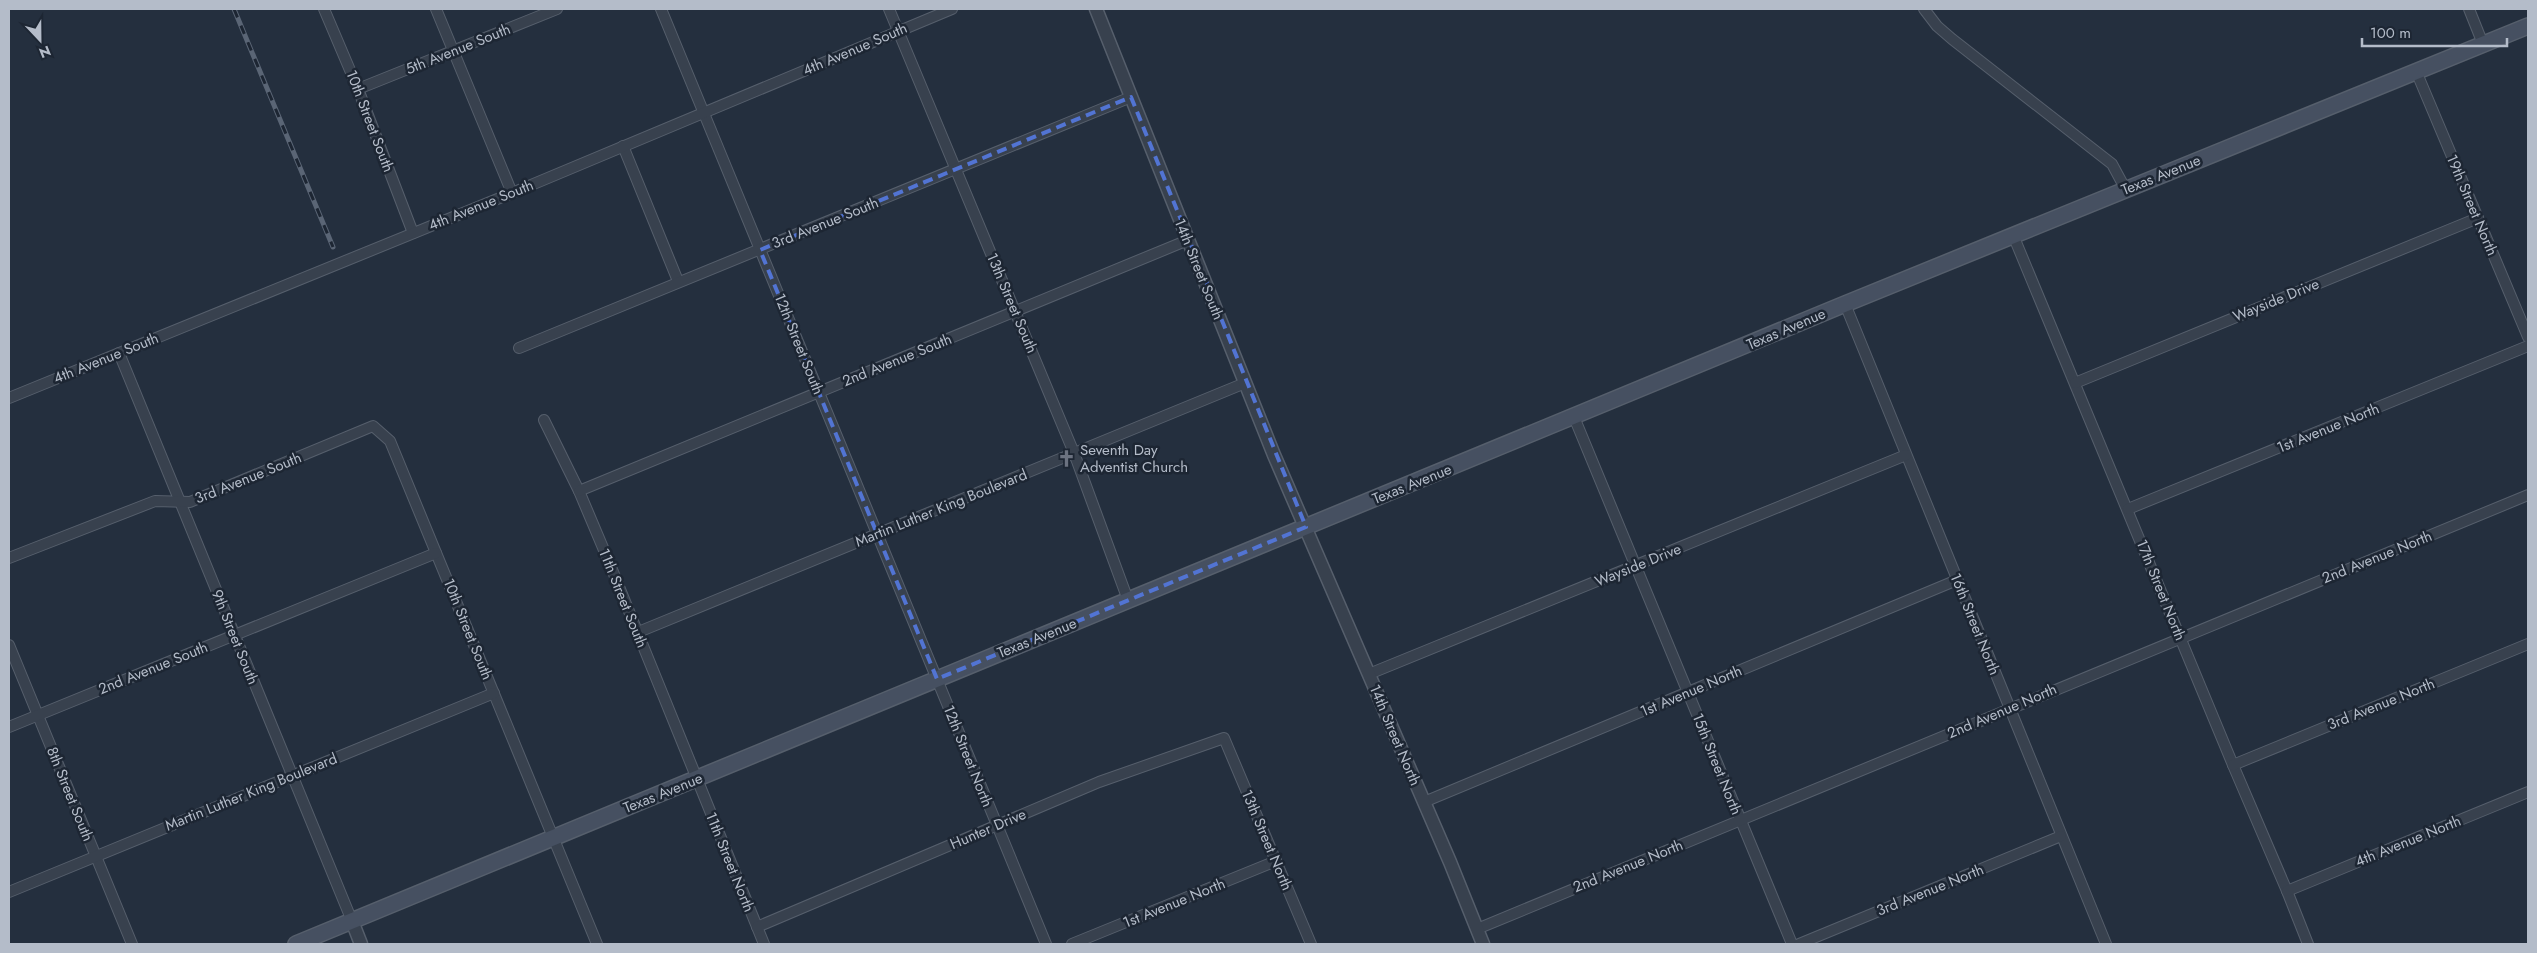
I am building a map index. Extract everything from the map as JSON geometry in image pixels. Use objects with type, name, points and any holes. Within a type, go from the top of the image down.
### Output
[{"type":"main road","name":"Texas Avenue","points":[[296,944],[1845,304],[2528,26]]},
{"type":"street","name":"10th Street South","points":[[324,9],[358,89],[413,233]]},
{"type":"street","points":[[436,9],[512,193]]},
{"type":"street","name":"5th Avenue South","points":[[358,89],[557,9]]},
{"type":"street","name":"12th Street South","points":[[661,9],[937,679]]},
{"type":"street","name":"13th Street South","points":[[889,9],[1074,453],[1128,600]]},
{"type":"street","name":"4th Avenue South","points":[[9,398],[512,193],[952,9]]},
{"type":"street","name":"14th Street South","points":[[1096,9],[1245,383],[1306,527]]},
{"type":"street","points":[[1924,9],[1937,26],[1952,39],[2112,164],[2126,190]]},
{"type":"street","points":[[2469,9],[2483,44]]},
{"type":"street","name":"19th Street North","points":[[2416,71],[2528,338]]},
{"type":"street","name":"3rd Avenue South","points":[[519,348],[678,281],[760,250],[1131,97]]},
{"type":"street","points":[[623,146],[678,281]]},
{"type":"street","name":"Wayside Drive","points":[[2075,382],[2478,218]]},
{"type":"street","name":"17th Street North","points":[[2013,235],[2233,765],[2288,890],[2308,944]]},
{"type":"street","name":"2nd Avenue South","points":[[579,491],[1188,240]]},
{"type":"street","name":"16th Street North","points":[[1845,304],[2106,944]]},
{"type":"street","name":"1st Avenue North","points":[[2128,509],[2528,346]]},
{"type":"street","name":"9th Street South","points":[[119,353],[352,921]]},
{"type":"street","name":"Martin Luther King Boulevard","points":[[636,633],[1245,383]]},
{"type":"street","name":"15th Street North","points":[[1574,417],[1792,944]]},
{"type":"street","name":"11th Street South","points":[[544,420],[579,491],[629,610],[636,633],[696,779]]},
{"type":"street","name":"10th Street South","points":[[373,426],[390,441],[598,944]]},
{"type":"street","name":"3rd Avenue South","points":[[9,558],[155,501],[190,502],[373,426]]},
{"type":"street","name":"Wayside Drive","points":[[1369,674],[1906,455]]},
{"type":"street","name":"2nd Avenue North","points":[[1477,929],[2180,637],[2528,495]]},
{"type":"street","name":"14th Street North","points":[[1306,527],[1483,944]]},
{"type":"street","name":"2nd Avenue South","points":[[9,727],[436,553]]},
{"type":"street","name":"1st Avenue North","points":[[1424,802],[1957,580]]},
{"type":"street","name":"3rd Avenue North","points":[[2233,765],[2528,644]]},
{"type":"street","name":"8th Street South","points":[[9,645],[132,944]]},
{"type":"street","name":"12th Street North","points":[[937,679],[1046,944]]},
{"type":"street","name":"Martin Luther King Boulevard","points":[[9,892],[494,693]]},
{"type":"street","name":"13th Street North","points":[[1222,739],[1224,738],[1311,944]]},
{"type":"street","name":"Hunter Drive","points":[[757,927],[1099,782],[1222,739]]},
{"type":"street","name":"11th Street North","points":[[696,779],[764,944]]},
{"type":"street","name":"4th Avenue North","points":[[2288,890],[2528,792]]},
{"type":"street","name":"3rd Avenue North","points":[[1799,944],[2061,836]]},
{"type":"street","name":"1st Avenue North","points":[[1072,944],[1276,861]]},
{"type":"street","points":[[352,921],[361,944]]},
{"type":"highlighted area","points":[[1131,97],[1306,527],[937,679],[760,250]]},
{"type":"railway","points":[[234,9],[333,247]]},
{"type":"place","name":"Seventh Day Adventist Church","points":[[1066,459]]}]
